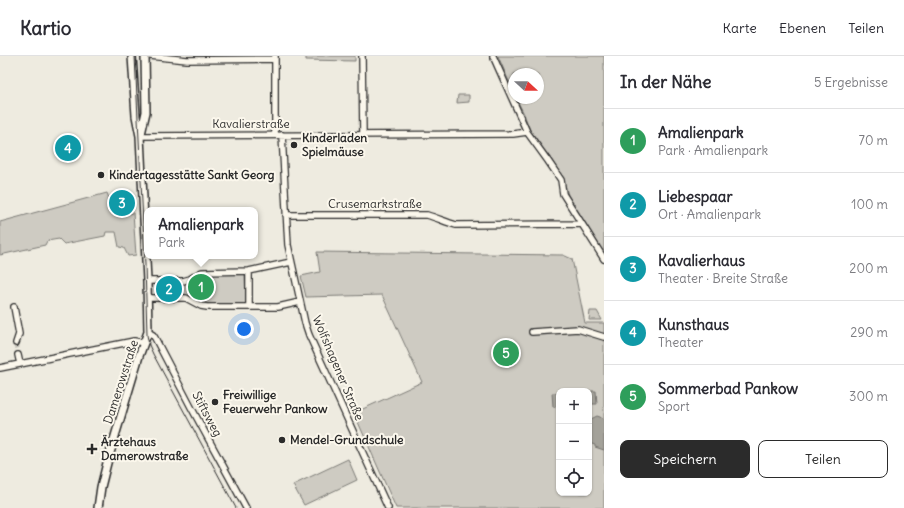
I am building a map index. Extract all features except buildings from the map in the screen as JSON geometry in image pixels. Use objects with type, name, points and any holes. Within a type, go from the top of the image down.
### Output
[{"type":"main road","points":[[132,56],[136,116],[140,136],[144,219]]},
{"type":"main road","points":[[140,136],[146,112],[144,56]]},
{"type":"main road","points":[[146,259],[148,332]]},
{"type":"main road","name":"Damerowstraße","points":[[98,508],[107,463],[129,387],[148,332]]},
{"type":"street","points":[[150,56],[187,60],[275,58],[275,135]]},
{"type":"street","points":[[362,56],[363,135]]},
{"type":"street","points":[[493,56],[527,132],[561,180],[563,194],[604,259]]},
{"type":"street","name":"Kavalierstraße","points":[[140,136],[513,134],[527,132]]},
{"type":"street","name":"Wolfshagener Straße","points":[[282,135],[288,245],[305,323],[309,335],[388,508]]},
{"type":"street","name":"Crusemarkstraße","points":[[286,215],[427,215],[456,225],[581,224]]},
{"type":"street","points":[[147,281],[183,281],[202,272],[249,271],[291,262]]},
{"type":"street","points":[[249,271],[249,307]]},
{"type":"street","points":[[147,298],[183,297],[204,306],[278,307],[300,302]]},
{"type":"street","points":[[14,307],[19,334],[16,343]]},
{"type":"street","points":[[532,332],[578,329],[604,337]]},
{"type":"street","name":"Stiftsweg","points":[[148,332],[155,338],[246,508]]},
{"type":"street","points":[[0,368],[134,341],[144,343]]},
{"type":"street","points":[[18,354],[20,364]]},
{"type":"shaded area","points":[[306,56],[355,56],[355,61],[306,60]]},
{"type":"shaded area","points":[[498,56],[604,56],[604,253],[568,195],[563,178],[530,130],[519,104],[544,104],[544,68],[508,68],[508,79]]},
{"type":"shaded area","points":[[458,95],[469,95],[469,102],[457,103]]},
{"type":"shaded area","points":[[107,193],[114,215],[133,213],[136,255],[128,256],[124,248],[119,247],[116,232],[106,232],[105,236],[64,244],[59,239],[47,241],[45,245],[0,255],[0,222]]},
{"type":"shaded area","points":[[317,252],[563,255],[572,259],[585,323],[604,323],[604,508],[396,508],[354,413],[422,382],[382,295],[306,297],[301,276],[320,272]]},
{"type":"shaded area","points":[[206,274],[245,274],[246,304],[206,305],[188,296],[157,295],[157,284],[183,284]]},
{"type":"shaded area","points":[[590,311],[597,311],[602,320],[589,320]]},
{"type":"shaded area","points":[[592,391],[596,391],[597,404],[592,404]]},
{"type":"shaded area","points":[[552,393],[556,393],[556,406],[553,407]]},
{"type":"shaded area","points":[[597,416],[604,420],[604,450],[595,447],[595,445],[592,444],[592,418]]},
{"type":"shaded area","points":[[348,459],[357,480],[304,505],[293,485]]},
{"type":"tunnel","points":[[16,343],[18,355]]},
{"type":"tram line","points":[[135,56],[144,244]]},
{"type":"tram line","points":[[145,259],[147,335],[149,345],[236,508]]},
{"type":"place","name":"Kinderladen Spielmäuse","points":[[294,145]]},
{"type":"place","name":"Kunsthaus","points":[[68,148]]},
{"type":"place","name":"Kindertagesstätte Sankt Georg","points":[[101,175]]},
{"type":"place","name":"Kavalierhaus","points":[[122,203]]},
{"type":"place","name":"Amalienpark","points":[[201,287]]},
{"type":"place","name":"Liebespaar","points":[[169,289]]},
{"type":"place","name":"Sommerbad Pankow","points":[[506,353]]},
{"type":"place","name":"Freiwillige Feuerwehr Pankow","points":[[215,402]]},
{"type":"place","name":"Mendel-Grundschule","points":[[282,440]]},
{"type":"place","name":"Ärztehaus Damerowstraße","points":[[92,449]]}]
